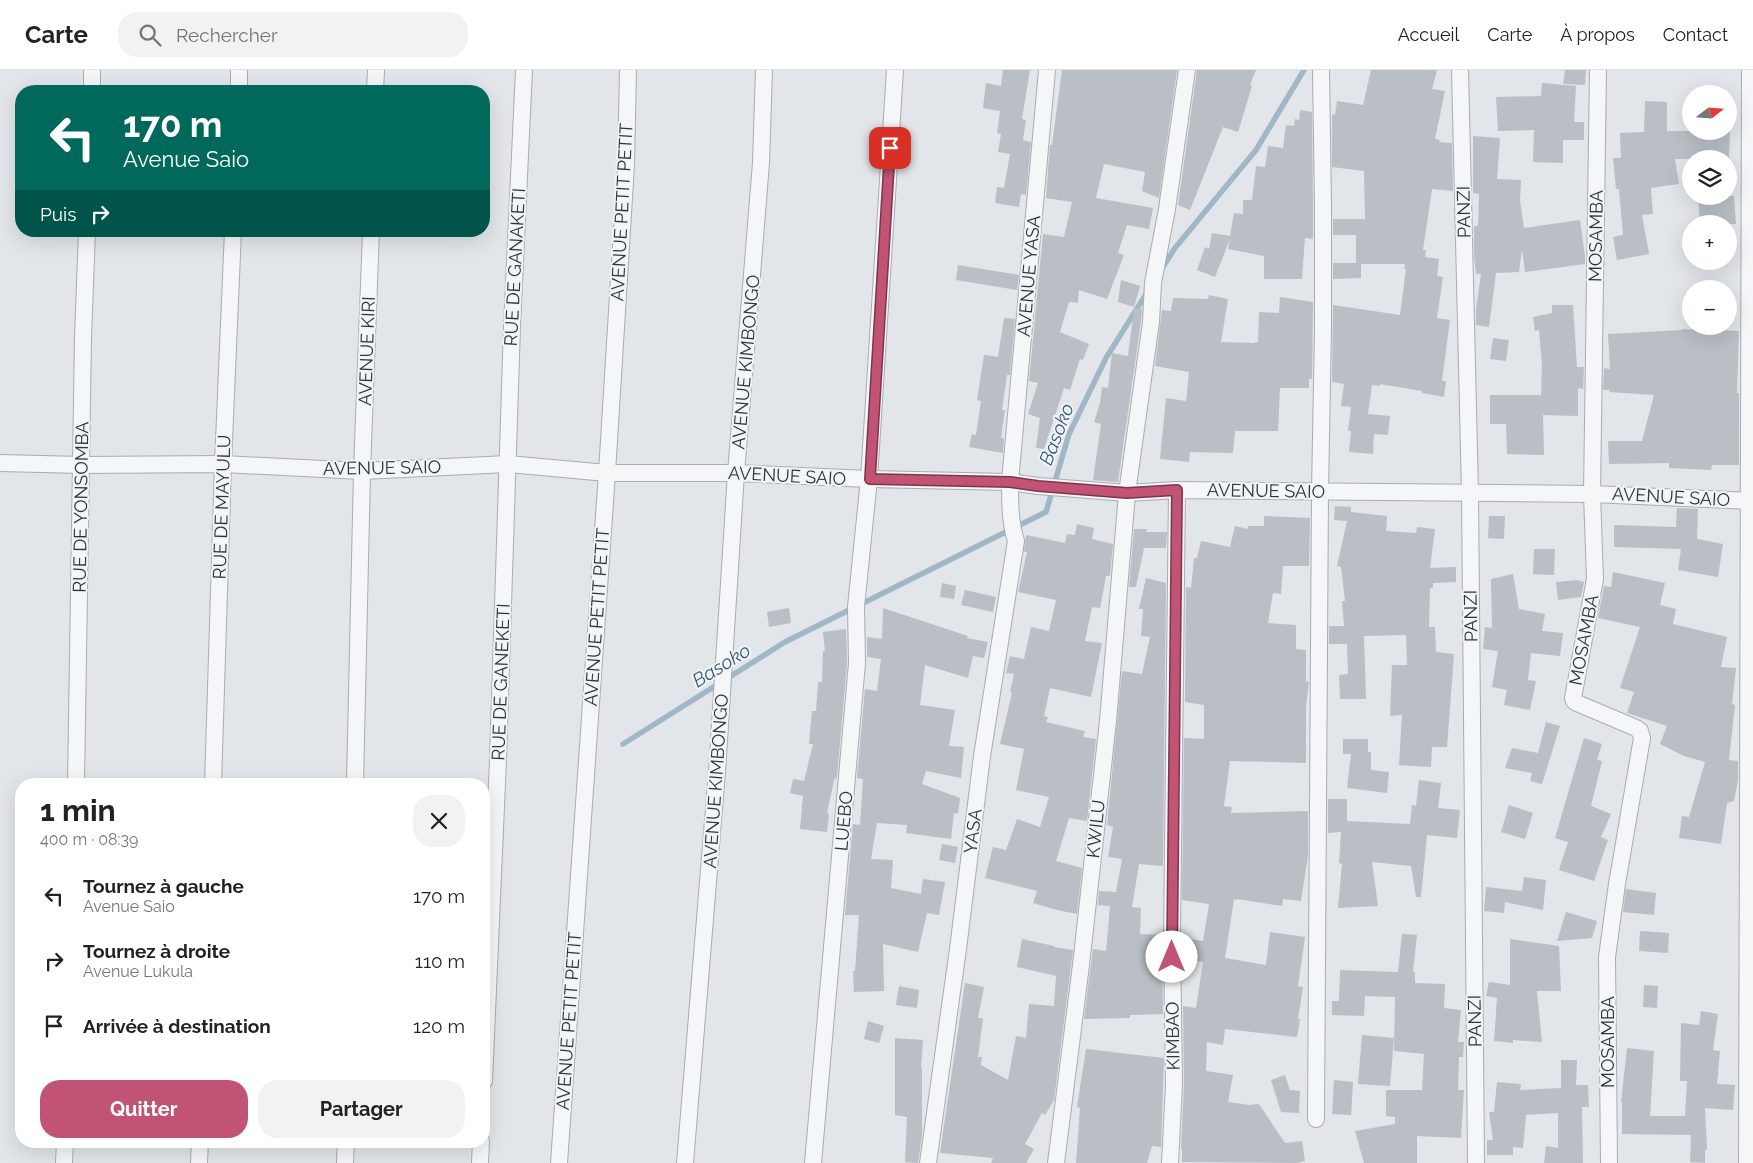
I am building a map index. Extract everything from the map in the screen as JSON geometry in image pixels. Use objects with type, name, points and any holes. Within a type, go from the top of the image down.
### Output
[{"type":"street","points":[[92,70],[92,85]]},
{"type":"street","points":[[239,70],[239,85]]},
{"type":"street","points":[[375,85],[376,70]]},
{"type":"street","name":"RUE DE GANAKETI","points":[[508,464],[512,316],[524,70]]},
{"type":"street","name":"AVENUE PETIT PETIT","points":[[559,1163],[607,472],[626,165],[628,70]]},
{"type":"street","name":"AVENUE KIMBONGO","points":[[685,1163],[719,754],[736,472],[761,163],[764,70]]},
{"type":"street","name":"LUEBO","points":[[813,1163],[857,663],[856,607],[870,479],[895,70]]},
{"type":"street","name":"AVENUE YASA","points":[[1010,482],[1046,70]]},
{"type":"street","name":"KWILU","points":[[1056,1163],[1081,965],[1108,721],[1127,493],[1151,322],[1153,283],[1167,209],[1187,70]]},
{"type":"street","points":[[1316,1119],[1323,207],[1321,70]]},
{"type":"street","name":"PANZI","points":[[1460,70],[1470,493],[1476,1163]]},
{"type":"street","name":"MOSAMBA","points":[[1598,70],[1592,494],[1595,579],[1573,695],[1574,701],[1636,728],[1640,731],[1642,738],[1617,884],[1608,957],[1609,1163]]},
{"type":"street","points":[[1747,1163],[1751,501],[1750,70]]},
{"type":"street","name":"RUE DE YONSOMBA","points":[[76,778],[83,337],[87,237]]},
{"type":"street","name":"RUE DE MAYULU","points":[[213,778],[223,464],[233,237]]},
{"type":"street","name":"AVENUE KIRI","points":[[355,778],[362,471],[371,237]]},
{"type":"street","name":"AVENUE SAIO","points":[[0,462],[82,465],[223,464],[362,471],[508,464],[607,472],[736,472],[870,479],[1010,482],[1127,493],[1177,490],[1592,494],[1751,501]]},
{"type":"street","name":"RUE DE GANEKETI","points":[[490,948],[508,464]]},
{"type":"street","name":"YASA","points":[[928,1163],[958,949],[982,756],[1016,541],[1012,529],[1010,482]]},
{"type":"street","name":"KIMBAO","points":[[1170,1163],[1174,1084],[1172,938],[1177,490]]},
{"type":"street","points":[[64,1163],[65,1148]]},
{"type":"street","points":[[199,1163],[200,1148]]},
{"type":"street","points":[[346,1148],[346,1163]]},
{"type":"street","points":[[480,1163],[481,1148]]},
{"type":"building","points":[[1003,70],[1030,70],[1022,119],[1026,120],[1023,140],[1031,142],[1026,195],[1021,194],[1019,207],[995,203],[997,187],[1004,188],[1010,154],[998,152],[1001,134],[997,133],[1000,111],[983,108],[986,83],[1001,86]]},
{"type":"building","points":[[1062,70],[1177,70],[1159,198],[1142,191],[1145,172],[1104,164],[1096,198],[1153,208],[1149,229],[1127,225],[1118,253],[1124,255],[1107,299],[1079,290],[1078,303],[1069,302],[1060,332],[1089,344],[1083,360],[1080,359],[1070,390],[1064,388],[1044,449],[1036,448],[1040,418],[1028,414],[1038,383],[1029,381],[1043,234],[1064,237],[1072,202],[1046,198],[1050,145],[1052,145]]},
{"type":"building","points":[[1197,70],[1256,70],[1250,85],[1252,86],[1238,132],[1223,127],[1190,210],[1178,205]]},
{"type":"building","points":[[1371,70],[1437,70],[1432,89],[1445,91],[1435,139],[1440,140],[1439,142],[1452,143],[1453,191],[1432,189],[1423,250],[1426,250],[1425,257],[1439,259],[1437,276],[1443,277],[1437,318],[1450,320],[1442,381],[1446,381],[1444,397],[1422,393],[1422,391],[1380,384],[1380,386],[1372,385],[1368,414],[1390,416],[1388,435],[1374,434],[1373,454],[1349,452],[1351,431],[1348,431],[1351,407],[1341,406],[1344,384],[1332,382],[1333,305],[1400,315],[1406,269],[1404,269],[1405,264],[1361,264],[1361,278],[1333,279],[1333,263],[1356,263],[1356,235],[1333,235],[1333,219],[1365,219],[1364,171],[1332,167],[1332,114],[1335,115],[1337,101],[1363,105]]},
{"type":"building","points":[[1565,70],[1586,70],[1585,85],[1563,84]]},
{"type":"building","points":[[1542,83],[1576,86],[1574,122],[1584,122],[1584,140],[1563,140],[1563,163],[1533,162],[1534,130],[1498,131],[1496,97],[1541,96]]},
{"type":"building","points":[[1645,101],[1667,102],[1667,131],[1682,131],[1682,140],[1730,140],[1729,150],[1682,150],[1682,159],[1675,159],[1679,184],[1651,188],[1653,214],[1642,215],[1649,254],[1617,260],[1613,237],[1623,235],[1619,189],[1616,189],[1613,158],[1621,158],[1620,133],[1644,132]]},
{"type":"building","points":[[1300,110],[1312,112],[1313,239],[1305,238],[1302,279],[1264,279],[1264,256],[1228,249],[1230,239],[1215,277],[1197,270],[1205,247],[1209,249],[1212,233],[1230,236],[1234,213],[1243,214],[1243,200],[1252,200],[1256,166],[1265,167],[1268,146],[1283,148],[1286,125],[1294,126],[1295,119],[1299,120]]},
{"type":"building","points":[[1473,136],[1500,138],[1497,179],[1521,180],[1520,200],[1524,228],[1580,220],[1585,256],[1585,264],[1525,272],[1522,249],[1519,272],[1496,273],[1489,327],[1476,325],[1481,274],[1476,274],[1474,255],[1474,226],[1478,226],[1479,194],[1473,193]]},
{"type":"building","points":[[1699,205],[1735,205],[1735,215],[1699,215]]},
{"type":"building","points":[[958,265],[1019,275],[1017,290],[956,280]]},
{"type":"building","points":[[1121,280],[1140,286],[1134,307],[1118,302]]},
{"type":"building","points":[[1209,295],[1228,299],[1221,342],[1258,342],[1259,312],[1279,313],[1280,297],[1313,302],[1312,379],[1309,379],[1309,388],[1280,388],[1278,431],[1235,431],[1233,453],[1190,452],[1189,462],[1160,459],[1166,398],[1186,401],[1189,372],[1155,366],[1162,310],[1171,311],[1173,298],[1208,299]]},
{"type":"building","points":[[1552,305],[1573,305],[1577,367],[1584,367],[1583,389],[1578,388],[1578,416],[1543,415],[1544,455],[1507,454],[1506,424],[1490,424],[1490,395],[1541,395],[1542,365],[1539,330],[1535,331],[1533,317],[1552,313]]},
{"type":"building","points":[[1134,308],[1142,309],[1141,321],[1118,482],[1093,480],[1101,424],[1094,422],[1100,403],[1102,387],[1108,388],[1112,353],[1128,356]]},
{"type":"building","points":[[1004,318],[1015,319],[1010,375],[1007,375],[1002,410],[1005,410],[1001,438],[1004,439],[1003,453],[969,447],[972,434],[976,435],[981,401],[977,400],[984,355],[998,357]]},
{"type":"building","points":[[1682,330],[1682,335],[1737,335],[1737,331],[1739,331],[1737,393],[1739,393],[1739,465],[1712,465],[1711,470],[1669,468],[1669,463],[1609,464],[1608,441],[1642,441],[1654,395],[1603,390],[1604,368],[1610,369],[1608,334]]},
{"type":"building","points":[[1493,338],[1509,340],[1506,361],[1490,359]]},
{"type":"building","points":[[1335,506],[1351,507],[1351,512],[1387,516],[1386,531],[1416,533],[1417,527],[1435,529],[1430,568],[1456,567],[1456,582],[1433,583],[1433,588],[1430,588],[1429,627],[1435,627],[1436,652],[1454,654],[1447,747],[1432,747],[1431,767],[1399,765],[1402,715],[1390,716],[1392,665],[1407,665],[1406,635],[1364,636],[1366,699],[1340,699],[1339,675],[1348,674],[1347,644],[1329,644],[1329,626],[1344,626],[1342,601],[1345,601],[1341,567],[1337,566],[1347,521],[1334,520]]},
{"type":"building","points":[[1677,508],[1698,509],[1697,539],[1723,544],[1718,577],[1678,570],[1681,549],[1614,547],[1614,525],[1676,527]]},
{"type":"building","points":[[1264,516],[1310,518],[1309,566],[1283,566],[1281,594],[1273,593],[1268,623],[1296,625],[1296,649],[1306,650],[1306,681],[1309,682],[1306,706],[1306,763],[1230,761],[1224,806],[1232,807],[1231,813],[1308,811],[1308,856],[1301,901],[1283,899],[1282,906],[1234,899],[1225,958],[1266,965],[1270,932],[1305,937],[1298,986],[1303,987],[1298,1019],[1300,1019],[1297,1037],[1225,1029],[1223,1045],[1207,1042],[1206,1071],[1233,1075],[1228,1102],[1249,1105],[1259,1104],[1285,1143],[1302,1141],[1305,1161],[1297,1163],[1182,1162],[1183,1006],[1196,1008],[1203,962],[1182,959],[1182,938],[1203,941],[1209,904],[1182,900],[1184,738],[1204,739],[1204,705],[1185,702],[1186,587],[1191,588],[1194,558],[1197,558],[1201,541],[1230,547],[1235,526],[1248,529],[1248,526],[1264,526]]},
{"type":"building","points":[[1489,516],[1505,516],[1504,539],[1488,538]]},
{"type":"building","points":[[1077,524],[1094,528],[1092,539],[1113,544],[1110,576],[1106,576],[1100,608],[1092,607],[1085,641],[1102,643],[1091,697],[1050,688],[1044,716],[1048,717],[1046,722],[1085,731],[1083,737],[1096,739],[1087,821],[1069,818],[1056,861],[1082,868],[1077,914],[1033,903],[1037,891],[985,878],[993,847],[1006,850],[1017,819],[1040,827],[1049,797],[1016,790],[1024,749],[1000,744],[1012,693],[1010,692],[1014,674],[1006,673],[1010,656],[1024,659],[1031,627],[1049,631],[1056,600],[1018,592],[1027,552],[1024,552],[1026,535],[1065,543],[1067,534],[1075,535]]},
{"type":"building","points":[[1134,529],[1147,529],[1146,532],[1167,532],[1166,548],[1144,548],[1136,587],[1129,587]]},
{"type":"building","points":[[1534,549],[1555,549],[1554,575],[1533,574]]},
{"type":"building","points":[[1613,572],[1665,583],[1660,605],[1676,609],[1673,624],[1727,637],[1721,667],[1736,668],[1732,704],[1735,705],[1729,760],[1738,761],[1738,780],[1734,801],[1727,803],[1721,844],[1679,838],[1682,816],[1689,817],[1705,762],[1684,756],[1660,744],[1667,726],[1627,713],[1634,692],[1620,688],[1640,627],[1598,618],[1604,586],[1611,587]]},
{"type":"building","points":[[1513,574],[1519,609],[1545,614],[1542,631],[1563,633],[1560,656],[1531,653],[1528,680],[1536,681],[1530,710],[1504,705],[1507,690],[1492,687],[1498,651],[1483,649],[1485,627],[1492,628],[1491,579]]},
{"type":"building","points":[[1146,578],[1166,583],[1163,866],[1139,864],[1132,907],[1141,908],[1140,934],[1162,935],[1163,1014],[1130,1015],[1130,1018],[1084,1019],[1093,949],[1106,951],[1110,906],[1098,905],[1099,891],[1116,892],[1122,859],[1108,857],[1113,827],[1107,825],[1122,671],[1142,674],[1150,637],[1141,636],[1143,609],[1139,609]]},
{"type":"building","points":[[1577,580],[1584,582],[1581,597],[1558,600],[1556,582]]},
{"type":"building","points":[[942,583],[956,586],[954,599],[940,597]]},
{"type":"building","points":[[965,590],[996,597],[993,612],[961,605]]},
{"type":"building","points":[[789,608],[791,623],[769,627],[767,612]]},
{"type":"building","points":[[883,608],[968,636],[967,638],[988,642],[984,658],[973,656],[968,678],[925,665],[920,705],[955,710],[949,746],[964,747],[961,778],[926,771],[922,784],[960,798],[958,814],[954,813],[951,839],[906,833],[907,825],[877,823],[871,859],[893,860],[891,888],[921,894],[923,879],[945,882],[939,915],[927,913],[918,952],[883,944],[884,991],[854,992],[853,971],[855,971],[859,915],[845,915],[853,824],[860,825],[863,779],[857,778],[865,689],[877,691],[881,659],[867,657],[867,637],[882,639]]},
{"type":"building","points":[[846,629],[847,663],[837,777],[834,780],[827,813],[829,814],[827,832],[800,829],[803,796],[790,793],[793,779],[804,781],[813,744],[809,744],[812,711],[816,711],[818,682],[822,682],[823,651],[825,651],[823,632]]},
{"type":"building","points":[[1546,722],[1560,726],[1542,784],[1530,781],[1532,773],[1505,768],[1512,748],[1538,753]]},
{"type":"building","points":[[1584,738],[1602,744],[1597,760],[1602,761],[1591,806],[1611,814],[1601,837],[1608,840],[1594,881],[1559,870],[1568,842],[1555,838]]},
{"type":"building","points":[[1343,739],[1368,739],[1368,752],[1371,752],[1371,770],[1389,772],[1387,793],[1347,788],[1351,754],[1343,754]]},
{"type":"building","points":[[1419,780],[1441,783],[1438,808],[1460,810],[1457,838],[1427,835],[1421,897],[1416,897],[1411,866],[1372,862],[1378,906],[1338,908],[1342,864],[1339,863],[1341,832],[1328,833],[1328,799],[1347,799],[1347,821],[1410,824],[1412,805],[1416,806]]},
{"type":"building","points":[[1509,805],[1533,813],[1525,839],[1501,832]]},
{"type":"building","points":[[942,844],[958,847],[955,863],[939,860]]},
{"type":"building","points":[[1524,877],[1546,880],[1543,910],[1505,902],[1504,913],[1484,911],[1486,887],[1522,891]]},
{"type":"building","points":[[1626,889],[1656,893],[1654,915],[1623,912]]},
{"type":"building","points":[[1566,912],[1597,921],[1592,938],[1557,941]]},
{"type":"building","points":[[1640,931],[1669,933],[1668,953],[1639,951]]},
{"type":"building","points":[[1402,934],[1417,935],[1413,972],[1415,972],[1415,983],[1445,984],[1444,1008],[1461,1010],[1458,1042],[1464,1042],[1463,1057],[1459,1057],[1458,1090],[1464,1090],[1461,1138],[1417,1136],[1417,1163],[1364,1163],[1355,1131],[1395,1124],[1395,1117],[1386,1116],[1386,1090],[1422,1090],[1424,1054],[1394,1051],[1395,997],[1365,996],[1364,1016],[1332,1015],[1332,1001],[1339,1001],[1340,970],[1398,972]]},
{"type":"building","points":[[1022,939],[1073,950],[1054,1100],[1045,1115],[1042,1113],[1025,1144],[1034,1149],[1026,1163],[991,1163],[993,1158],[940,1153],[965,983],[984,987],[978,1018],[983,1018],[978,1057],[982,1057],[981,1065],[1008,1080],[1016,1036],[1026,1038],[1029,1004],[1054,1006],[1056,976],[1017,967]]},
{"type":"building","points":[[1510,939],[1559,946],[1561,991],[1537,991],[1542,1042],[1513,1040],[1513,1043],[1494,1041],[1497,998],[1486,996],[1489,982],[1510,985]]},
{"type":"building","points":[[1644,985],[1658,986],[1657,1008],[1643,1007]]},
{"type":"building","points":[[899,986],[919,990],[917,1008],[896,1005]]},
{"type":"building","points":[[1701,1011],[1718,1014],[1713,1050],[1720,1051],[1717,1084],[1735,1085],[1733,1110],[1705,1108],[1707,1150],[1705,1150],[1705,1163],[1690,1162],[1691,1135],[1622,1134],[1621,1102],[1627,1048],[1654,1051],[1650,1116],[1685,1116],[1687,1081],[1680,1081],[1681,1023],[1699,1025]]},
{"type":"building","points":[[868,1021],[884,1026],[879,1043],[864,1039]]},
{"type":"building","points":[[1362,1035],[1394,1038],[1390,1086],[1358,1084]]},
{"type":"building","points":[[895,1038],[923,1040],[921,1068],[922,1135],[918,1163],[905,1162],[907,1117],[895,1115]]},
{"type":"building","points":[[1086,1049],[1164,1058],[1161,1147],[1152,1146],[1147,1163],[1076,1163],[1080,1108],[1077,1107]]},
{"type":"building","points":[[1561,1060],[1577,1060],[1576,1085],[1588,1085],[1589,1107],[1582,1107],[1583,1163],[1544,1163],[1546,1146],[1558,1148],[1558,1113],[1526,1115],[1523,1148],[1513,1147],[1513,1155],[1487,1155],[1487,1140],[1493,1140],[1489,1112],[1494,1112],[1497,1082],[1521,1084],[1520,1090],[1561,1088]]},
{"type":"building","points":[[1285,1075],[1290,1090],[1300,1091],[1299,1113],[1281,1112],[1271,1080]]},
{"type":"building","points":[[1334,1080],[1353,1082],[1351,1115],[1332,1114]]},
{"type":"waterway","name":"Basoko","points":[[1161,270],[1175,248],[1256,150],[1304,70]]},
{"type":"waterway","name":"Basoko","points":[[623,744],[785,642],[1046,512],[1069,434],[1106,358],[1148,291]]},
{"type":"route","points":[[890,148],[870,479],[1010,482],[1127,493],[1177,490],[1172,957]]}]
